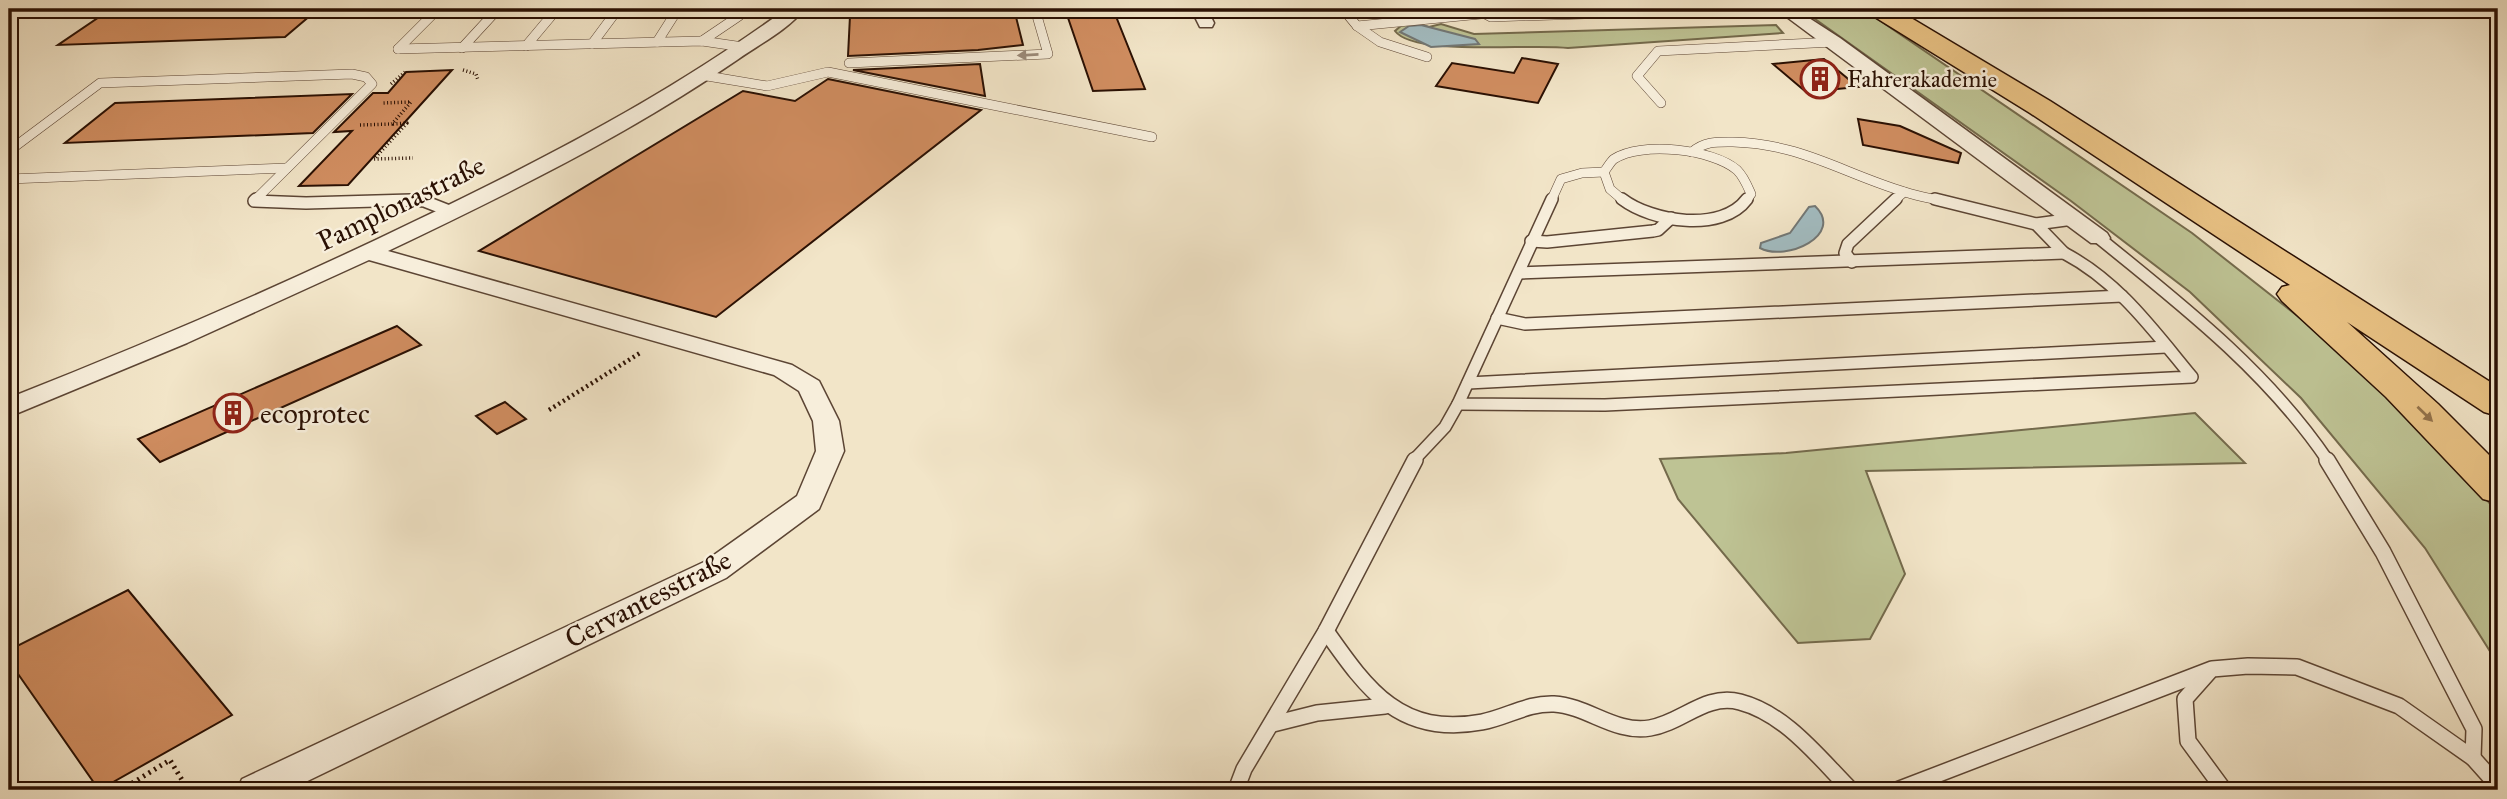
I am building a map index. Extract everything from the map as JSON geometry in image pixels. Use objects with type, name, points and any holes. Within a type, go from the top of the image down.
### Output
[{"type":"highway","points":[[1879,9],[2019,109],[2282,274],[2498,404]]},
{"type":"highway","points":[[2282,274],[2498,384]]},
{"type":"highway","points":[[2282,274],[2498,428]]},
{"type":"highway","points":[[2282,274],[2465,452],[2498,488]]},
{"type":"street","name":"Pamplonastraße","points":[[9,407],[195,330],[369,253],[452,212],[627,120],[701,75],[796,9]]},
{"type":"street","points":[[1784,9],[1834,42],[2099,238]]},
{"type":"street","name":"Cervantesstraße","points":[[255,790],[715,570],[809,502],[830,451],[826,421],[810,387],[783,370],[369,253]]},
{"type":"lane","points":[[438,9],[398,49],[702,41],[743,47]]},
{"type":"lane","points":[[462,48],[498,9]]},
{"type":"lane","points":[[526,46],[557,9]]},
{"type":"lane","points":[[592,44],[618,9]]},
{"type":"lane","points":[[657,42],[678,9]]},
{"type":"lane","points":[[702,41],[748,9]]},
{"type":"lane","points":[[849,63],[1048,54],[1035,9]]},
{"type":"lane","points":[[1343,9],[1357,26],[1380,42],[1427,57]]},
{"type":"lane","points":[[1357,26],[1478,11],[1491,17],[1735,9]]},
{"type":"lane","points":[[1661,103],[1637,76],[1658,51],[1834,42]]},
{"type":"lane","points":[[701,75],[767,86],[828,72],[1152,137]]},
{"type":"lane","points":[[9,151],[100,83],[329,74],[366,77],[372,84],[254,201],[306,203],[411,200],[424,201],[452,212]]},
{"type":"lane","points":[[1692,152],[1700,145],[1712,142],[1759,143],[1808,154],[1904,192],[2035,224],[2073,219]]},
{"type":"lane","points":[[1237,790],[1244,769],[1326,631],[1410,465],[1445,426],[1458,404],[1561,179],[1582,173],[1604,172],[1614,159],[1636,151],[1666,149],[1712,158],[1745,178],[1751,194],[1742,208],[1720,217],[1671,218],[1625,203],[1608,188],[1604,172]]},
{"type":"lane","points":[[9,179],[287,167]]},
{"type":"lane","points":[[1852,262],[1845,253],[1848,244],[1904,192]]},
{"type":"lane","points":[[1531,241],[1653,231],[1658,230],[1671,218]]},
{"type":"lane","points":[[1458,404],[1605,405],[2192,377],[2122,296],[2087,264],[2064,253],[2035,224]]},
{"type":"lane","points":[[2099,238],[2177,300],[2270,389],[2319,449],[2365,520],[2474,729],[2473,758]]},
{"type":"lane","points":[[1519,273],[2064,253]]},
{"type":"lane","points":[[1497,318],[1525,324],[2122,296]]},
{"type":"lane","points":[[1468,383],[2166,346]]},
{"type":"lane","points":[[1326,631],[1368,690],[1385,706],[1422,723],[1451,726],[1485,722],[1540,704],[1575,707],[1626,730],[1654,728],[1710,700],[1738,702],[1764,712],[1851,790]]},
{"type":"lane","points":[[1897,790],[2212,669],[2248,666],[2297,667],[2399,706],[2473,758],[2498,786]]},
{"type":"lane","points":[[2212,669],[2185,699],[2188,741],[2224,790]]},
{"type":"lane","points":[[1273,724],[1317,713],[1385,706]]},
{"type":"path","points":[[461,69],[476,74],[478,80]]},
{"type":"path","points":[[388,88],[403,72],[415,71]]},
{"type":"path","points":[[372,104],[411,102],[392,124]]},
{"type":"path","points":[[330,126],[407,123],[374,159],[413,158]]},
{"type":"path","points":[[549,410],[615,369]]},
{"type":"path","points":[[121,790],[170,760],[188,790]]},
{"type":"green space","points":[[1801,9],[1863,9],[2192,233],[2328,340],[2443,449],[2498,513],[2498,664],[2425,548],[2301,398],[2190,292],[2071,201]]},
{"type":"green space","points":[[1415,23],[1429,27],[1441,24],[1474,34],[1776,25],[1783,33],[1568,48],[1476,47],[1425,44],[1406,39],[1395,31],[1402,25]]},
{"type":"green space","points":[[2195,413],[2245,463],[1866,471],[1905,574],[1870,639],[1798,643],[1678,499],[1660,459],[1786,453]]},
{"type":"water","points":[[1421,25],[1475,39],[1479,44],[1431,47],[1400,32],[1409,26]]},
{"type":"water","points":[[1815,206],[1822,217],[1823,227],[1818,236],[1809,243],[1784,251],[1760,248],[1761,243],[1790,233],[1809,207]]},
{"type":"building","points":[[111,9],[318,9],[285,37],[58,45]]},
{"type":"building","points":[[858,9],[1014,9],[1023,45],[978,50],[848,56],[850,16]]},
{"type":"building","points":[[1065,9],[1113,9],[1145,89],[1093,91]]},
{"type":"building","points":[[1522,58],[1558,64],[1538,103],[1436,86],[1452,63],[1514,73]]},
{"type":"building","name":"Fahrerakademie","points":[[1824,59],[1858,87],[1806,92],[1773,64]]},
{"type":"building","points":[[980,64],[985,96],[853,70]]},
{"type":"building","points":[[452,70],[348,185],[299,186],[352,131],[334,132],[373,93],[388,93],[406,72]]},
{"type":"building","points":[[828,79],[981,110],[716,317],[479,251],[743,91],[795,101]]},
{"type":"building","points":[[352,94],[313,133],[65,143],[115,103]]},
{"type":"building","points":[[1858,119],[1900,126],[1961,153],[1958,163],[1863,145]]},
{"type":"building","name":"ecoprotec","points":[[397,326],[421,345],[160,462],[138,439]]},
{"type":"building","points":[[505,402],[526,419],[497,434],[476,416]]},
{"type":"building","points":[[128,590],[232,715],[99,790],[9,661],[9,650]]},
{"type":"place","name":"Fahrerakademie","points":[[1820,79]]},
{"type":"place","name":"ecoprotec","points":[[233,413]]}]
